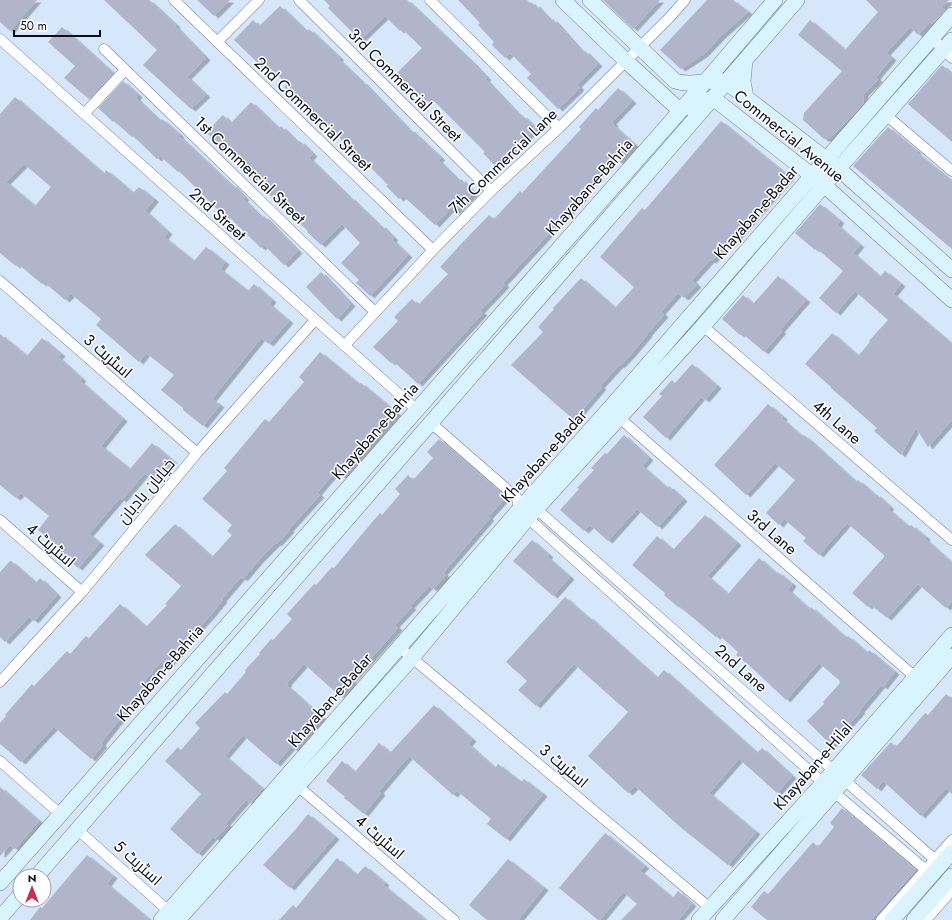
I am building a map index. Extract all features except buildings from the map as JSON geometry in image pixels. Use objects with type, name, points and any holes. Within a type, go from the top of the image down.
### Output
[{"type":"main road","points":[[563,0],[675,106],[682,109]]},
{"type":"main road","name":"Commercial Avenue","points":[[590,0],[675,81],[690,84],[713,80],[726,82],[839,169],[952,270]]},
{"type":"main road","name":"Khayaban-e-Bahria","points":[[0,883],[682,109],[775,0]]},
{"type":"main road","points":[[44,868],[570,264],[797,0]]},
{"type":"main road","name":"Khayaban-e-Badar","points":[[614,413],[826,159],[952,15]]},
{"type":"main road","name":"Khayaban-e-Badar","points":[[171,918],[292,781],[400,648],[526,507],[614,413],[703,326],[886,115],[949,49]]},
{"type":"main road","points":[[745,60],[744,82],[746,97]]},
{"type":"main road","name":"Commercial Avenue","points":[[682,109],[713,98],[824,185],[952,300]]},
{"type":"main road","points":[[556,252],[570,264]]},
{"type":"main road","name":"Khayaban-e-Badar","points":[[292,781],[412,658],[526,507]]},
{"type":"main road","name":"Khayaban-e-Hilal","points":[[699,920],[952,635]]},
{"type":"main road","points":[[723,920],[952,656]]},
{"type":"main road","points":[[892,920],[934,867],[952,852]]},
{"type":"main road","points":[[914,920],[952,881]]},
{"type":"main road","points":[[0,918],[12,904]]},
{"type":"street","name":"2nd Commercial Street","points":[[174,0],[432,250]]},
{"type":"street","points":[[217,42],[259,0]]},
{"type":"street","name":"3rd Commercial Street","points":[[299,0],[490,191]]},
{"type":"street","points":[[430,0],[559,128]]},
{"type":"street","name":"7th Commercial Lane","points":[[344,346],[432,250],[490,191],[559,128],[670,17],[685,0]]},
{"type":"street","name":"2nd Street","points":[[0,38],[417,410]]},
{"type":"street","points":[[932,38],[949,49]]},
{"type":"street","name":"1st Commercial Street","points":[[104,49],[375,312]]},
{"type":"street","points":[[84,114],[125,70]]},
{"type":"street","points":[[886,115],[952,171]]},
{"type":"street","name":"اسٹریٹ 3","points":[[0,281],[197,453]]},
{"type":"street","name":"خیابان بادبان","points":[[0,682],[82,592],[197,453],[315,320]]},
{"type":"street","name":"4th Lane","points":[[703,326],[952,540]]},
{"type":"street","name":"3rd Lane","points":[[614,413],[915,677]]},
{"type":"street","points":[[431,423],[526,507],[823,782],[934,867]]},
{"type":"street","name":"2nd Lane","points":[[526,507],[834,769],[934,867]]},
{"type":"street","name":"اسٹریٹ 4","points":[[0,520],[82,592]]},
{"type":"street","name":"اسٹریٹ 3","points":[[400,648],[710,908]]},
{"type":"street","points":[[0,761],[60,814]]},
{"type":"street","name":"اسٹریٹ 4","points":[[292,781],[454,920]]},
{"type":"street","name":"اسٹریٹ 5","points":[[78,830],[171,918]]},
{"type":"street","points":[[881,920],[934,867],[952,840]]},
{"type":"street","points":[[926,920],[952,881]]}]
